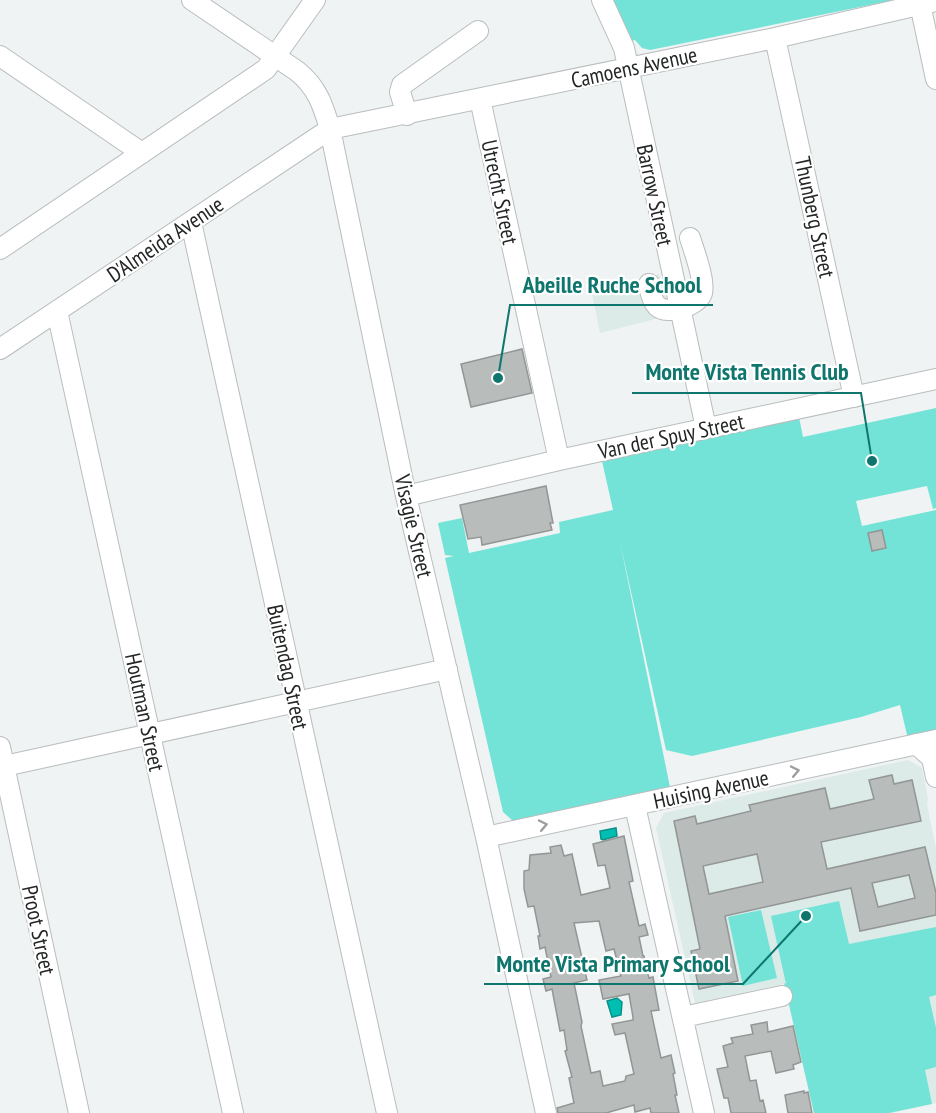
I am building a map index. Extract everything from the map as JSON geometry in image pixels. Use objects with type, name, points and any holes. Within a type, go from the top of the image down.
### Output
[{"type":"street","name":"Visagie Street","points":[[192,0],[297,70],[314,88],[322,101],[330,129],[406,496],[486,837],[546,1113]]},
{"type":"street","points":[[0,249],[266,69],[315,0]]},
{"type":"street","name":"Barrow Street","points":[[602,0],[624,48],[706,428]]},
{"type":"street","points":[[928,2],[936,79]]},
{"type":"street","name":"Camoens Avenue","points":[[330,129],[775,38],[928,2]]},
{"type":"street","points":[[407,115],[400,92],[402,85],[478,31]]},
{"type":"street","name":"Thunberg Street","points":[[775,38],[854,397]]},
{"type":"street","points":[[0,56],[142,153]]},
{"type":"street","name":"Utrecht Street","points":[[480,99],[559,460]]},
{"type":"street","name":"D'Almeida Avenue","points":[[0,349],[330,129]]},
{"type":"street","name":"Buitendag Street","points":[[191,222],[387,1113]]},
{"type":"street","points":[[649,284],[654,302],[659,308],[665,310],[680,308],[699,299],[703,285],[690,238]]},
{"type":"street","name":"Houtman Street","points":[[57,311],[233,1113]]},
{"type":"street","name":"Van der Spuy Street","points":[[406,496],[559,460],[936,379]]},
{"type":"street","points":[[1,760],[150,734],[447,669]]},
{"type":"street","name":"Huising Avenue","points":[[486,837],[916,744],[935,748]]},
{"type":"street","points":[[935,748],[936,777]]},
{"type":"street","name":"Proot Street","points":[[1,760],[79,1113]]},
{"type":"street","points":[[635,806],[704,1113]]},
{"type":"street","points":[[682,1017],[782,996]]},
{"type":"shaded area","points":[[611,0],[894,0],[650,50],[642,48],[635,40],[632,41]]},
{"type":"shaded area","points":[[659,274],[671,315],[600,333],[592,293]]},
{"type":"shaded area","points":[[936,408],[936,508],[933,509],[927,486],[856,501],[862,526],[936,510],[936,733],[908,739],[900,705],[861,717],[692,756],[666,750],[620,542],[670,787],[513,821],[503,812],[445,558],[454,556],[445,555],[438,523],[462,518],[469,553],[560,533],[559,522],[613,510],[602,461],[799,417],[803,437]]},
{"type":"shaded area","points":[[908,760],[922,768],[936,848],[936,1103],[891,1113],[814,1113],[784,984],[695,1003],[656,828],[664,813]]},
{"type":"shaded area","points":[[616,828],[617,836],[601,839],[600,831]]},
{"type":"shaded area","points":[[839,901],[849,944],[936,927],[936,995],[929,997],[936,1028],[936,1067],[925,1070],[932,1104],[889,1113],[814,1113],[771,916]]},
{"type":"shaded area","points":[[761,910],[777,978],[743,986],[728,917]]},
{"type":"shaded area","points":[[617,998],[622,1002],[621,1015],[612,1017],[607,1001]]},
{"type":"building","points":[[522,349],[532,393],[471,407],[461,364]]},
{"type":"building","points":[[546,486],[553,523],[550,523],[552,530],[482,545],[481,537],[468,539],[460,505]]},
{"type":"building","points":[[882,530],[886,548],[872,551],[868,533]]},
{"type":"building","points":[[892,775],[894,784],[912,780],[921,821],[821,842],[827,869],[925,847],[936,893],[936,915],[860,931],[851,888],[725,916],[738,981],[699,989],[691,951],[700,949],[674,821],[695,816],[697,824],[751,811],[749,805],[825,788],[830,809],[874,799],[869,780]],"holes":[[[757,854],[763,882],[709,894],[703,866]],[[909,875],[915,898],[878,907],[872,883]]]},
{"type":"building","points":[[624,836],[633,881],[629,882],[639,926],[645,924],[648,935],[639,937],[649,978],[653,977],[659,1010],[651,1011],[661,1058],[671,1055],[679,1113],[651,1113],[650,1108],[635,1112],[634,1105],[606,1113],[558,1113],[557,1108],[574,1103],[569,1078],[572,1077],[565,1051],[567,1050],[564,1030],[560,1031],[552,989],[546,991],[543,979],[551,977],[545,947],[540,949],[534,906],[528,907],[524,889],[524,871],[529,870],[530,855],[551,853],[550,847],[561,845],[564,856],[572,854],[581,895],[610,888],[605,865],[598,866],[593,844]],"holes":[[[599,921],[606,951],[614,949],[621,976],[599,980],[603,999],[629,994],[633,1020],[612,1024],[615,1035],[625,1033],[634,1074],[626,1076],[625,1081],[603,1086],[600,1071],[591,1073],[581,1026],[574,983],[587,980],[574,923]]]},
{"type":"building","points":[[767,1022],[768,1032],[793,1026],[801,1062],[793,1065],[794,1069],[776,1073],[771,1051],[745,1056],[750,1081],[756,1080],[760,1101],[763,1100],[766,1113],[731,1113],[728,1098],[724,1098],[717,1069],[728,1067],[723,1046],[733,1043],[731,1038],[753,1034],[751,1025]]},
{"type":"building","points":[[804,1091],[804,1093],[808,1092],[812,1113],[788,1113],[785,1095]]},
{"type":"place","name":"Abeille Ruche School","points":[[498,378]]},
{"type":"place","name":"Monte Vista Tennis Club","points":[[872,461]]},
{"type":"place","name":"Monte Vista Primary School","points":[[806,916]]}]
